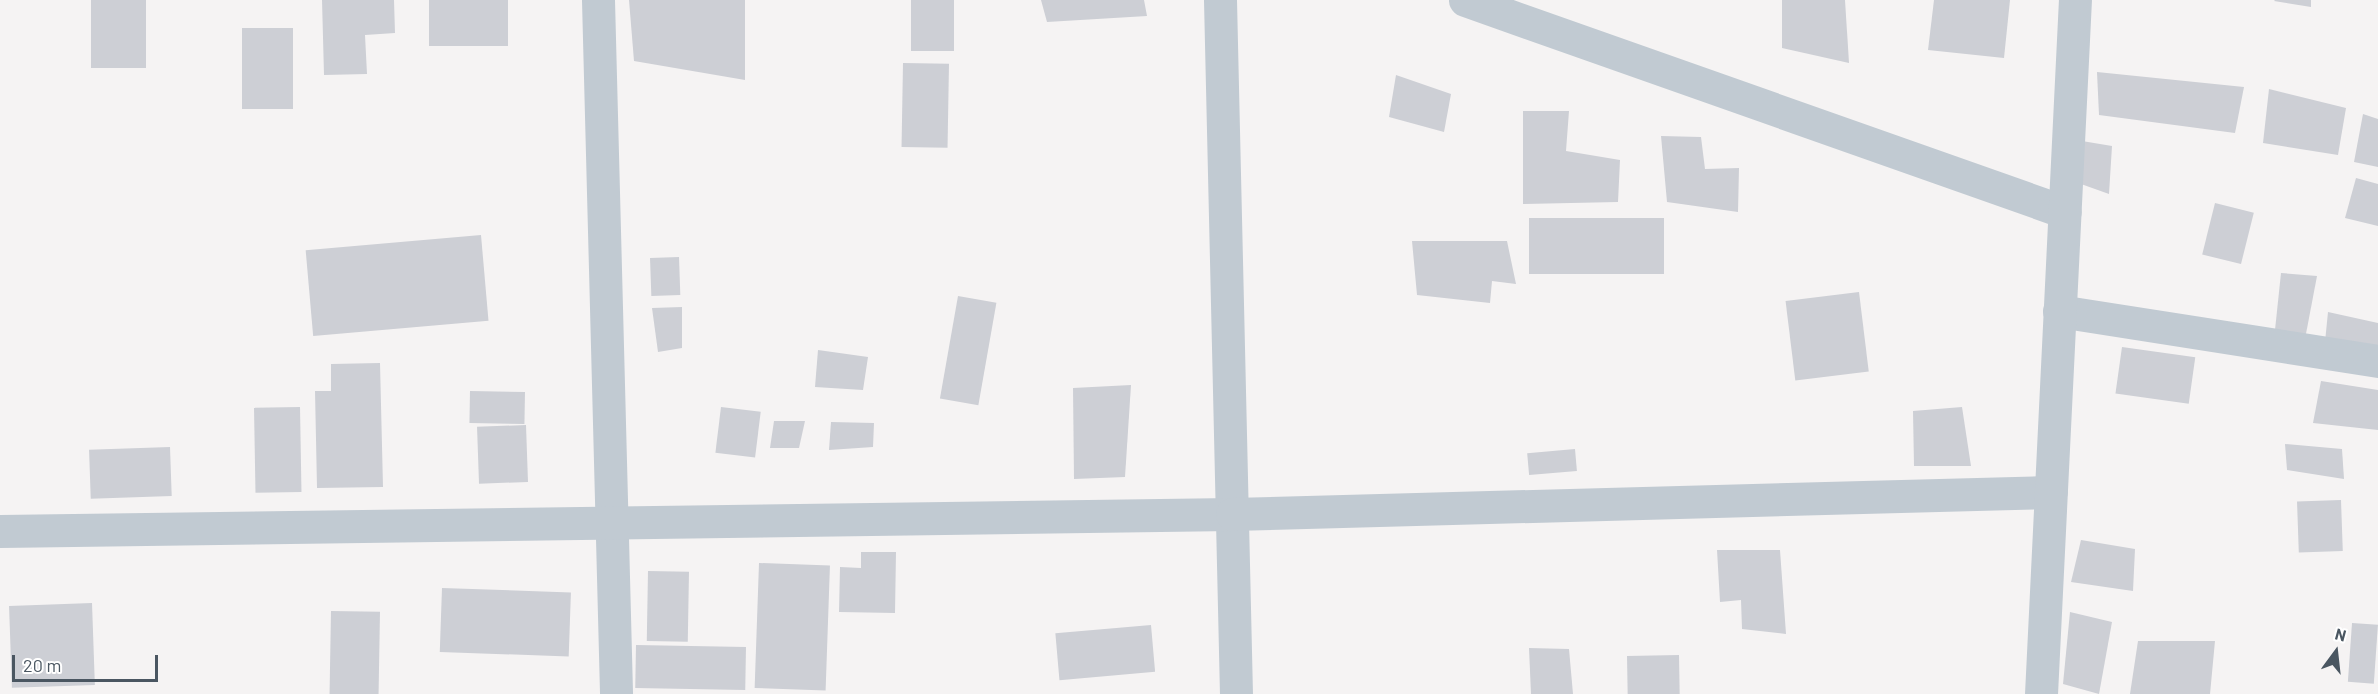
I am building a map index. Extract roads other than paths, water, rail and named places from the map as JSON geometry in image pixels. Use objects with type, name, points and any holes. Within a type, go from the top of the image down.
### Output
[{"type":"street","points":[[598,0],[616,694]]},
{"type":"street","points":[[1220,0],[1236,694]]},
{"type":"street","points":[[1465,0],[2065,212]]},
{"type":"street","points":[[2041,694],[2075,0]]},
{"type":"street","points":[[2059,311],[2378,361]]},
{"type":"street","points":[[0,531],[1232,514],[2051,492]]}]
